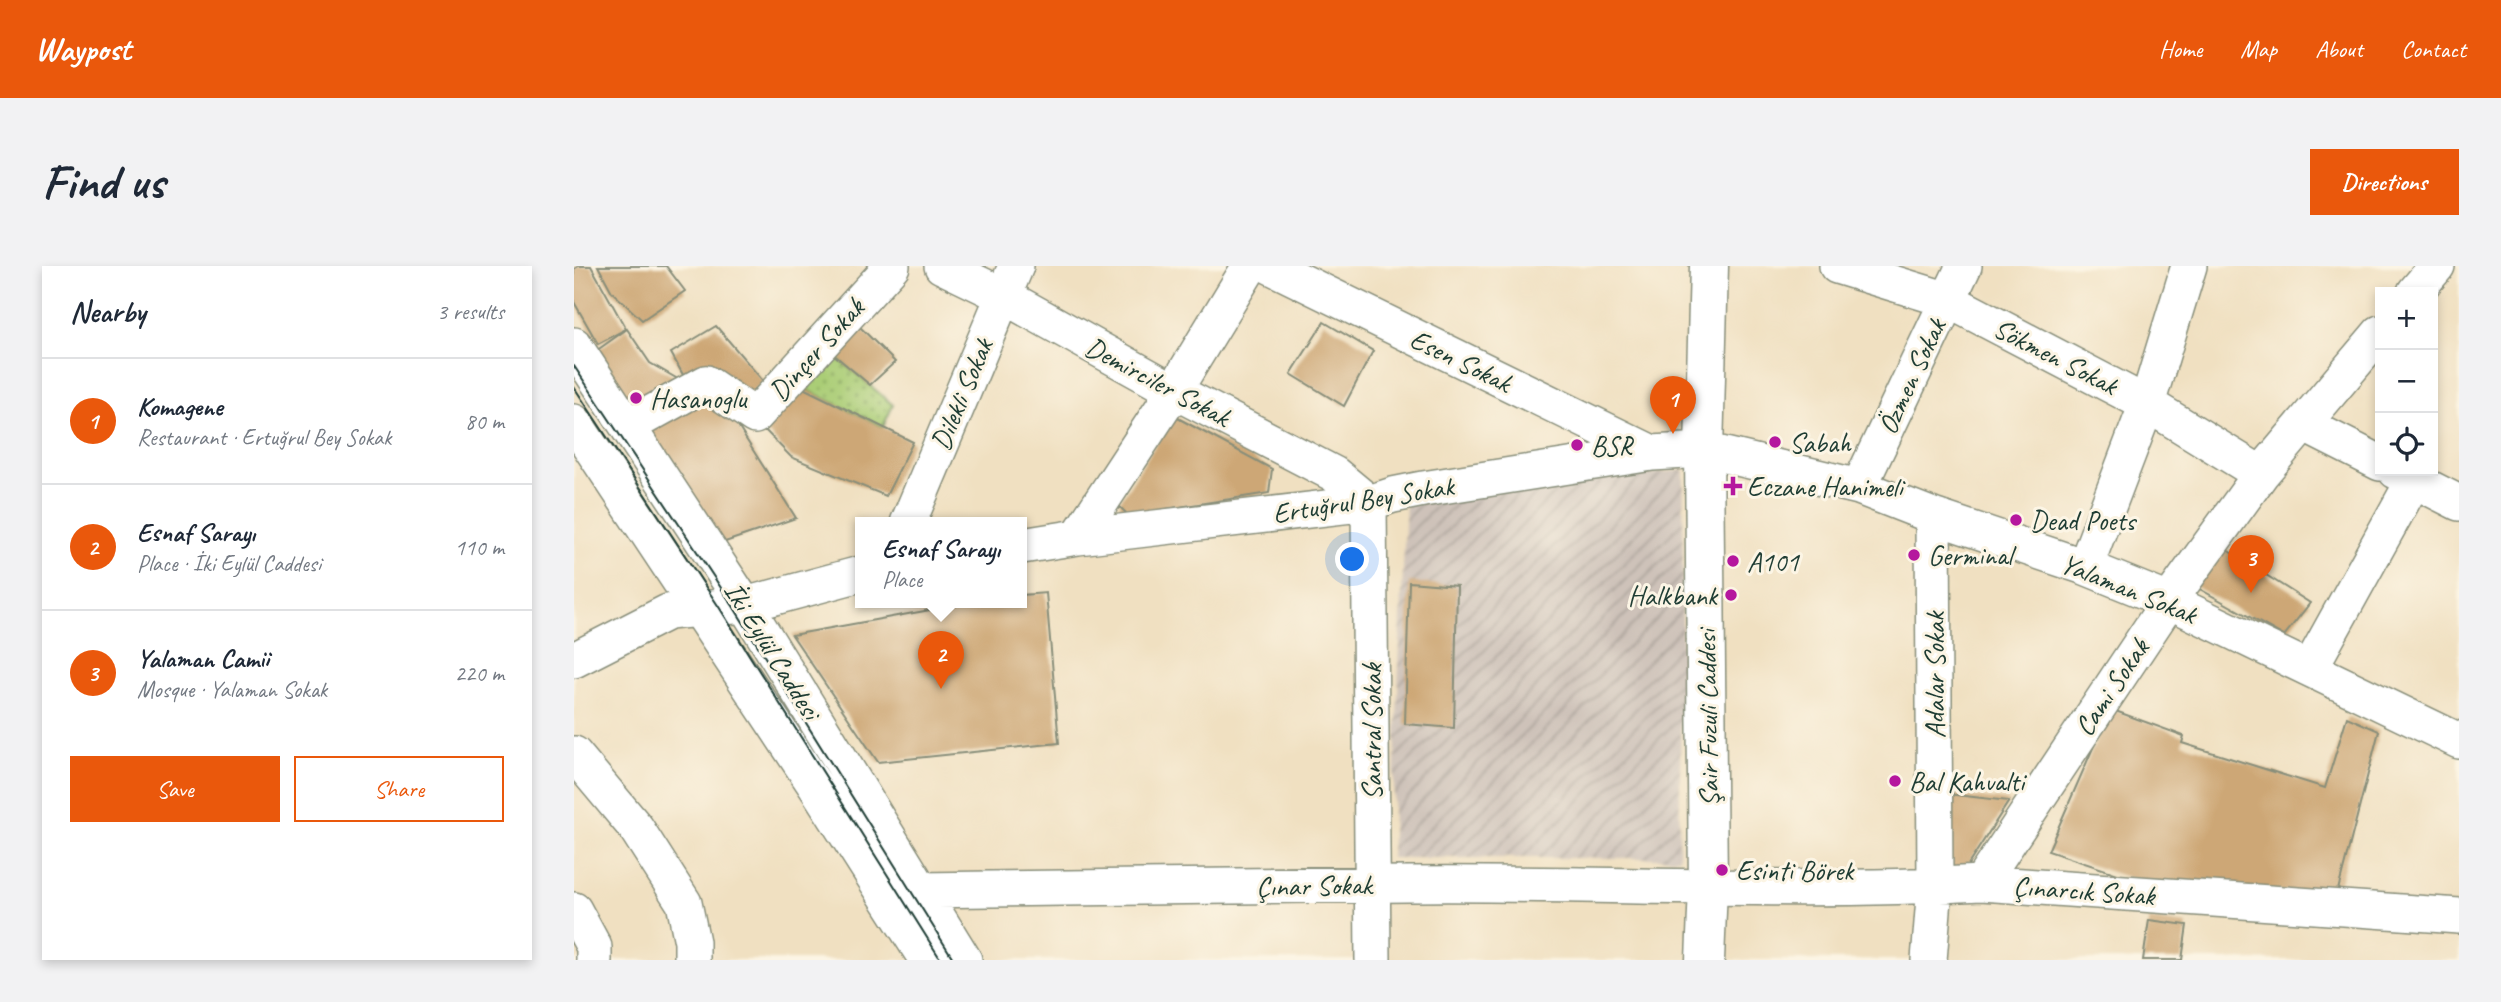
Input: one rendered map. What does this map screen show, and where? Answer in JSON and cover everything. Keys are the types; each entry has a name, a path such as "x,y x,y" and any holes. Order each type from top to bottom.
{"main road":[{"name":"Şair Fuzuli Caddesi","path":"1705,960 1708,887 1704,450 1709,266"}],"street":[{"name":"Dinçer Sokak","path":"628,426 706,383 755,416 892,266"},
{"name":"Demirciler Sokak","path":"942,266 1009,281 1174,391 1334,474 1369,503"},
{"path":"1078,537 1174,391 1250,266"},
{"name":"Esen Sokak","path":"1270,266 1653,453"},
{"name":"Sökmen Sokak","path":"1837,266 1948,300 2147,404 2261,474"},
{"name":"Özmen Sokak","path":"1859,487 1964,266"},
{"path":"2085,567 2147,404 2189,266"},
{"path":"2419,287 2437,266"},
{"name":"Dilekli Sokak","path":"911,517 1009,281"},
{"name":"Cami Sokak","path":"1981,883 2169,601 2261,474 2375,339"},
{"name":"İki Eylül Caddesi","path":"574,345 745,605 964,960"},
{"name":"İki Eylül Caddesi","path":"574,422 588,469 697,609 820,791 927,960"},
{"path":"2304,424 2375,460"},
{"name":"Ertuğrul Bey Sokak","path":"1027,545 1369,503 1423,489 1653,453 1704,450"},
{"name":"Yalaman Sokak","path":"1704,450 1859,487 1933,516 2085,567 2169,601 2459,741"},
{"path":"2310,668 2352,596 2405,476"},
{"path":"2407,476 2459,503"},
{"name":"Santral Sokak","path":"1369,503 1373,960"},
{"name":"Adalar Sokak","path":"1929,960 1934,886 1933,516"},
{"path":"574,660 668,612 745,605 855,575"},
{"path":"574,754 636,828 684,903 692,942 692,960"},
{"name":"Çınarcık Sokak","path":"1708,887 1934,886 1981,883 2459,916"},
{"name":"Çınar Sokak","path":"920,890 1372,885 1708,887"},
{"path":"574,910 594,947 594,960"}],"shaded area":[{"path":"1684,470 1679,858 1391,858 1406,499"}],"green space":[{"path":"827,349 893,405 883,427 801,387"}],"building":[{"path":"591,266 626,329 598,344 574,302 574,269"},
{"path":"598,266 666,266 685,291 642,320 612,292"},
{"path":"854,321 895,362 870,385 827,349"},
{"path":"1324,322 1373,351 1344,406 1291,374"},
{"path":"716,326 764,382 748,395 692,391 671,353"},
{"path":"627,329 650,363 683,382 631,418 589,356"},
{"path":"801,387 913,442 886,496 791,457 760,425"},
{"path":"701,402 732,417 796,518 719,544 649,431"},
{"path":"1174,416 1272,469 1269,493 1128,515 1120,507 1120,501"},
{"path":"2219,545 2310,603 2284,636 2189,583"},
{"path":"1409,582 1457,586 1454,728 1405,724"},
{"path":"1046,593 1059,743 878,762 792,635 941,608 1027,608 1027,595"},
{"path":"2110,709 2184,736 2182,743 2325,788 2347,717 2379,731 2337,894 2157,887 2048,851"},
{"path":"1947,794 2009,801 1964,871 1949,871"},
{"path":"2149,920 2187,925 2182,960 2143,960"}],"tram line":[{"path":"574,366 733,606 954,960"},
{"path":"574,387 719,607 941,960"}],"place":[{"name":"Hasanoglu","path":"636,398"},
{"name":"Komagene","path":"1673,434"},
{"name":"Sabah","path":"1775,442"},
{"name":"BSR","path":"1577,445"},
{"name":"Eczane Hanimeli","path":"1733,486"},
{"name":"Dead Poets","path":"2016,520"},
{"name":"Germinal","path":"1914,555"},
{"name":"A101","path":"1733,561"},
{"name":"Yalaman Camii","path":"2251,593"},
{"name":"Halkbank","path":"1731,595"},
{"name":"Esnaf Sarayı","path":"941,689"},
{"name":"Bal Kahvalti","path":"1895,781"},
{"name":"Esinti Börek","path":"1722,870"}]}
